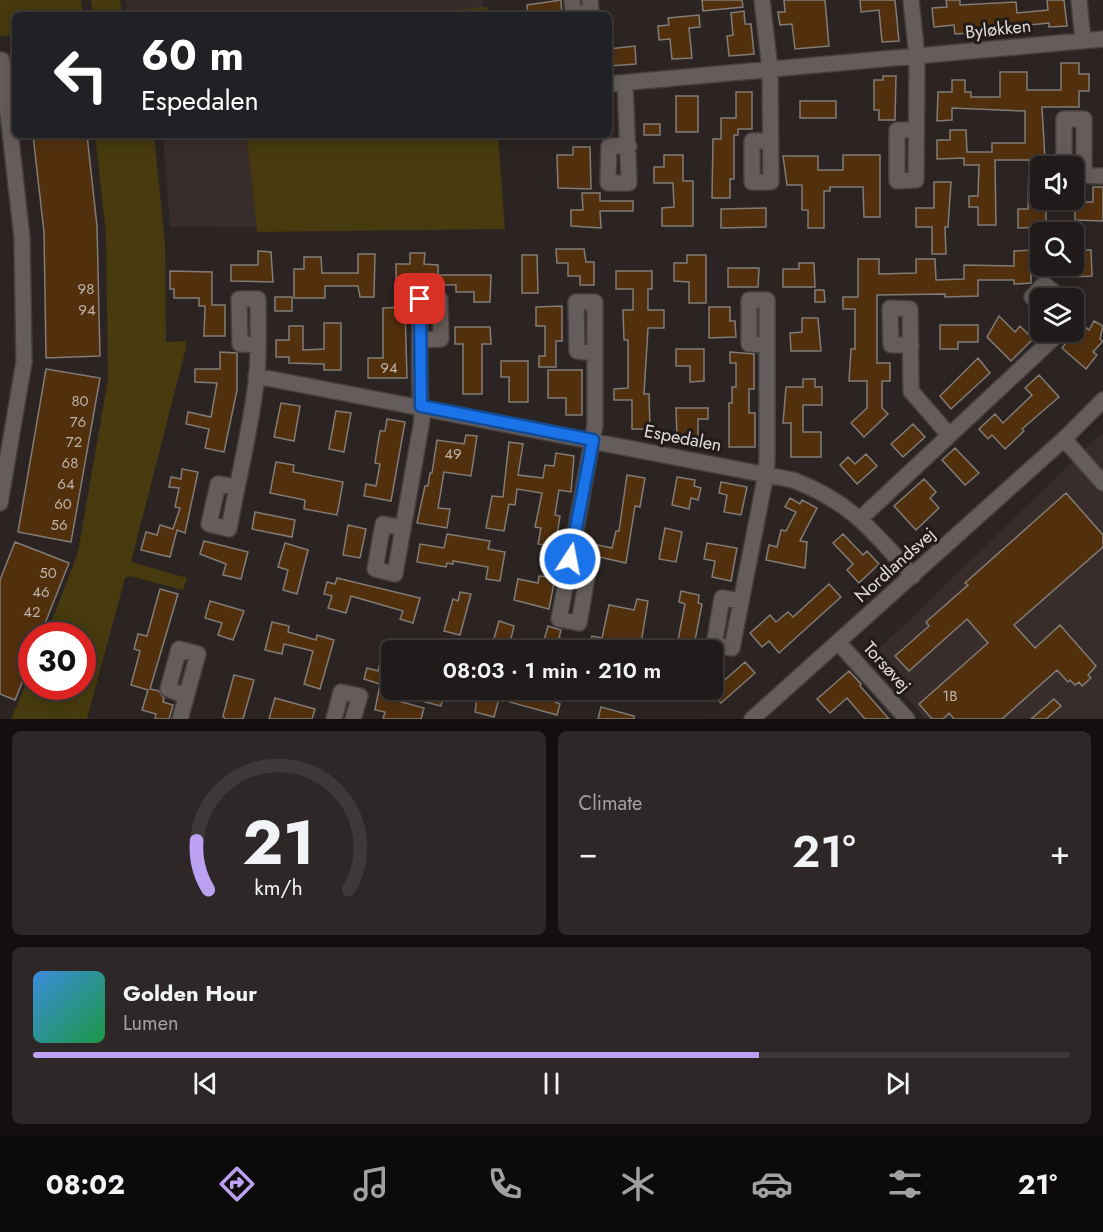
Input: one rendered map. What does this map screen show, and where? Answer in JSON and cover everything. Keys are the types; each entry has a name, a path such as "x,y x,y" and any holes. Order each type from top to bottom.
{"street":[{"path":"572,10 591,11 590,0"},
{"path":"762,0 770,69 770,141"},
{"path":"911,0 917,57 916,130"},
{"path":"1079,0 1083,41"},
{"name":"Byløkken","path":"612,84 1103,39"},
{"path":"0,503 24,362 22,238 2,60"},
{"path":"625,83 629,146"},
{"path":"1064,156 1064,119 1084,119 1081,156"},
{"path":"1084,176 1103,176"},
{"path":"403,528 423,420 420,340"},
{"path":"861,518 1049,342"},
{"path":"236,487 256,376 258,345"},
{"path":"741,602 766,474 767,345"},
{"path":"911,345 911,391 949,435"},
{"path":"569,567 593,440 596,352"},
{"name":"Espedalen","path":"256,376 421,406 793,480 819,490 861,518 913,576"},
{"name":"Nordlandsvej","path":"752,719 1064,439 1103,400"},
{"path":"1064,439 1103,483"},
{"name":"Torsøvej","path":"838,642 907,719"},
{"path":"334,719 341,692 360,696 353,719"},
{"path":"180,719 186,696"}],"shaded area":[{"path":"0,0 81,0 83,12 12,12 12,35 0,36"},
{"path":"91,0 120,0 122,12 93,12"},
{"path":"126,0 483,0 484,12 128,12"},
{"path":"488,7 488,12 430,12"},
{"path":"95,138 154,138 165,244 166,342 186,341 186,348 131,562 187,578 183,590 130,576 125,578 96,686 96,622 51,622 78,552 108,379 106,234"},
{"path":"163,138 495,138 504,228 170,227"},
{"path":"247,138 498,138 505,229 257,232"},
{"path":"1103,432 1103,719 925,719 872,656"},
{"path":"19,700 92,700 87,719 11,719"}],"building":[{"path":"561,0 562,12 528,12 527,5"},
{"path":"702,0 742,0 743,7 703,11"},
{"path":"784,0 825,0 829,46 795,49 792,24 780,25 778,12 785,12"},
{"path":"860,0 895,0 899,41 882,42 879,10 861,12"},
{"path":"946,0 960,0 960,5 1016,2 1017,13 1048,10 1047,0 1064,0 1067,26 1049,27 1049,23 1018,26 1018,30 955,34 954,25 934,27 932,8 947,7"},
{"path":"744,11 745,24 751,24 754,54 729,56 727,36 733,35 731,13"},
{"path":"699,15 700,27 689,28 692,58 672,59 670,39 659,40 658,26 669,25 668,18"},
{"path":"635,46 636,64 612,66 612,49"},
{"path":"1061,63 1079,63 1079,74 1089,74 1089,91 1079,91 1079,107 1042,107 1045,156 1030,156 1030,210 1046,210 1046,222 1030,222 1030,228 1018,228 1018,209 1028,209 1029,160 995,160 996,225 978,225 978,207 969,207 969,196 978,196 979,165 964,165 964,158 937,159 937,140 950,140 950,130 966,130 967,152 992,152 992,143 1025,143 1025,111 952,108 952,120 937,121 938,92 952,92 952,80 965,80 965,92 971,92 971,97 1000,97 1000,72 1027,72 1027,90 1061,90"},
{"path":"883,76 896,76 895,120 879,120 879,110 874,110 874,80 883,80"},
{"path":"736,92 752,92 752,129 738,129 738,135 734,135 734,179 730,179 730,198 712,198 713,139 721,139 721,118 736,118"},
{"path":"676,96 698,96 698,132 676,132"},
{"path":"800,101 836,101 836,118 800,118"},
{"path":"644,124 660,124 660,135 644,135"},
{"path":"33,138 87,138 97,226 100,356 46,358 44,232"},
{"path":"573,147 590,147 591,189 558,188 557,155 573,155"},
{"path":"664,155 683,155 683,181 693,181 693,226 662,226 662,208 674,207 673,183 654,183 654,167 664,167"},
{"path":"843,155 880,155 880,217 864,217 863,187 830,187 830,191 824,191 824,228 808,228 808,210 802,210 802,185 787,185 783,156 818,156 818,170 843,170"},
{"path":"934,182 951,182 948,227 945,227 946,254 932,254 932,227 916,227 916,208 934,208"},
{"path":"1093,187 1103,187 1103,221 1075,220 1075,210 1084,210 1084,202 1093,202"},
{"path":"582,193 600,193 600,201 633,201 633,211 600,211 601,228 571,226 571,210 583,210"},
{"path":"766,208 766,227 721,228 721,209"},
{"path":"556,249 584,249 586,262 594,262 594,285 580,285 580,276 568,276 568,263 557,263"},
{"path":"1030,250 1031,283 1014,284 1014,280 978,280 978,296 877,295 877,363 890,363 890,381 882,381 882,408 888,414 864,437 851,423 867,408 867,381 849,381 851,349 855,349 855,309 843,309 843,297 858,297 858,259 879,259 879,274 916,273 916,259 935,259 936,280 964,279 964,265 1014,266 1014,251"},
{"path":"1084,250 1091,250 1092,276 1074,277 1084,276"},
{"path":"258,251 271,252 273,282 231,281 231,265 258,265"},
{"path":"410,253 425,253 424,264 438,265 438,275 491,275 490,302 474,302 474,292 456,292 456,285 396,284 396,264 410,264"},
{"path":"358,254 375,254 374,297 360,297 358,286 325,286 325,298 294,298 294,269 304,269 304,257 321,257 322,273 358,273"},
{"path":"522,255 537,255 538,293 522,293"},
{"path":"687,255 706,255 706,303 689,303 689,282 674,281 674,263 687,263"},
{"path":"799,263 814,263 815,287 783,287 783,269 799,269"},
{"path":"728,268 759,268 758,287 728,287"},
{"path":"170,271 212,272 212,305 225,305 225,336 204,336 205,306 199,306 199,298 174,298 174,289 170,289"},
{"path":"616,271 652,271 652,289 648,289 648,310 664,310 664,328 648,328 644,394 649,394 650,429 632,429 632,400 614,400 614,389 628,388 628,340 624,340 623,310 633,310 633,289 616,289"},
{"path":"815,290 824,290 825,302 815,302"},
{"path":"275,297 292,297 292,311 275,311"},
{"path":"562,306 562,341 556,341 556,367 539,367 539,356 545,356 545,326 536,326 536,307"},
{"path":"405,307 407,378 368,378 368,358 383,358 383,308"},
{"path":"709,307 730,307 730,321 735,321 736,337 709,338"},
{"path":"999,316 1015,332 1020,326 1030,336 1030,342 1011,361 987,337"},
{"path":"802,318 818,318 821,351 791,351 790,333 802,332"},
{"path":"1094,321 1103,326 1100,339 1103,341 1093,352 1097,355 1086,369 1062,348 1067,342 1084,342 1084,326 1089,330"},
{"path":"324,323 341,323 341,370 324,370 324,364 289,363 289,357 276,357 276,340 289,340 289,326 303,326 303,350 324,349"},
{"path":"940,325 978,325 978,342 958,342 958,349 940,349"},
{"path":"455,327 490,327 491,344 482,344 482,394 463,394 463,344 455,344"},
{"path":"676,349 704,349 704,381 690,382 690,366 676,366"},
{"path":"220,352 237,353 237,390 224,452 205,448 209,429 186,424 188,412 211,417 217,383 195,382 195,369 220,369"},
{"path":"730,352 754,354 754,389 749,389 749,413 755,413 755,447 729,447 729,403 732,403 732,387 736,387 736,363 730,363"},
{"path":"978,358 990,373 951,409 940,396"},
{"path":"501,361 528,361 528,402 509,402 509,377 501,377"},
{"path":"46,369 100,378 71,542 18,532"},
{"path":"548,370 582,370 582,415 566,415 566,398 548,398"},
{"path":"1039,375 1059,397 1022,429 1024,431 1005,449 992,435 988,439 979,429 995,414 1003,423 1032,395 1025,388"},
{"path":"803,379 815,379 815,387 822,387 822,405 803,405 803,432 821,432 821,457 791,457 791,423 783,423 786,387 803,387"},
{"path":"281,403 300,406 294,441 274,437"},
{"path":"676,408 708,408 708,419 698,419 698,436 677,436"},
{"path":"336,411 351,413 344,452 329,449"},
{"path":"387,419 405,422 391,501 364,496 366,484 376,486 380,464 375,463 377,449 380,431 385,431"},
{"path":"913,424 925,437 903,457 891,444"},
{"path":"466,435 477,436 471,476 444,472 438,508 450,509 447,528 417,523 425,486 428,486 430,473 432,473 437,440 464,444"},
{"path":"509,442 523,444 518,475 543,478 545,465 554,466 556,453 574,456 571,492 559,490 555,515 560,516 555,547 538,544 541,528 535,527 542,493 517,489 515,505 509,504 504,531 486,528 492,496 503,497"},
{"path":"955,448 979,473 965,485 942,460"},
{"path":"866,454 877,466 857,484 840,465 848,457 855,464"},
{"path":"276,462 294,465 293,472 343,482 337,515 304,509 305,500 270,493"},
{"path":"182,469 198,472 185,533 177,530 170,557 141,550 146,532 157,535 160,525 173,529 180,508 175,507 179,488 169,487 171,477 181,479"},
{"path":"627,475 645,478 640,507 635,506 626,563 586,554 588,543 612,548 616,531 619,531"},
{"path":"677,477 695,480 694,486 701,488 698,500 691,498 689,509 672,505"},
{"path":"924,479 936,492 930,498 939,508 916,530 894,506"},
{"path":"721,482 747,487 741,515 724,512 727,495 719,493"},
{"path":"1066,493 1103,535 1103,547 1014,625 1035,648 1060,625 1096,666 1088,675 1091,678 1082,686 1079,682 1075,685 1070,680 1068,682 1057,670 1002,719 954,719 949,713 943,719 932,719 919,704 988,643 967,619 909,671 895,656 929,626 926,622 968,585 965,583"},
{"path":"790,498 800,504 802,500 817,508 800,541 807,542 805,568 766,560 769,545 777,547 781,530 786,531 796,512 785,507"},
{"path":"255,512 295,520 292,537 252,529"},
{"path":"348,525 366,529 360,558 343,555"},
{"path":"665,528 682,532 676,562 659,559"},
{"path":"447,534 490,541 488,549 505,552 500,581 486,579 488,567 453,561 453,564 447,563 446,567 417,562 420,544 444,548"},
{"path":"843,534 863,555 867,551 879,564 859,583 847,570 853,564 833,543"},
{"path":"204,541 248,552 241,579 223,575 226,564 200,554"},
{"path":"15,542 69,563 46,622 18,622 18,693 15,700 0,694 0,580"},
{"path":"285,543 308,550 297,594 283,590 288,570 278,567"},
{"path":"707,543 737,548 731,581 712,577 715,561 704,559"},
{"path":"539,576 555,578 549,609 514,600 518,579 538,583"},
{"path":"337,578 420,598 413,623 400,619 403,611 351,596 346,613 328,608 332,596 324,594 327,582 335,584"},
{"path":"829,584 841,597 779,653 769,641 762,647 750,633 770,615 776,622 788,612 793,617"},
{"path":"160,589 178,594 150,689 159,691 164,698 163,702 173,705 169,719 155,719 156,714 142,710 148,690 131,685 140,651 134,649 138,634 147,636"},
{"path":"681,591 699,595 698,603 702,604 695,640 678,640 685,604 679,602"},
{"path":"460,592 471,594 460,635 444,631 453,599 458,601"},
{"path":"637,599 648,601 642,640 591,640 592,636 602,638 609,605 634,610"},
{"path":"210,601 244,611 233,640 218,635 222,623 205,618"},
{"path":"499,621 514,626 511,640 494,640"},
{"path":"272,622 289,626 288,632 316,640 317,635 334,640 320,689 304,684 313,651 284,644 282,654 265,650"},
{"path":"548,626 561,630 559,638 567,640 544,640"},
{"path":"381,659 381,700 398,700 424,708 421,719 383,719 385,712 375,710 380,684 364,679 367,668 378,671"},
{"path":"745,662 755,673 721,703 718,700 723,700 723,681"},
{"path":"849,671 889,719 865,719 847,698 830,713 817,699"},
{"path":"234,675 254,680 243,719 225,719 223,716"},
{"path":"275,698 315,709 312,719 269,719"},
{"path":"1054,699 1061,706 1046,719 1031,719"},
{"path":"426,700 442,700 441,706 425,702"},
{"path":"477,700 499,700 494,717 475,712"},
{"path":"503,700 555,700 560,704 557,715"},
{"path":"601,707 634,716 634,719 598,719"}],"route":[{"path":"420,299 421,406 593,440 570,559"}]}
